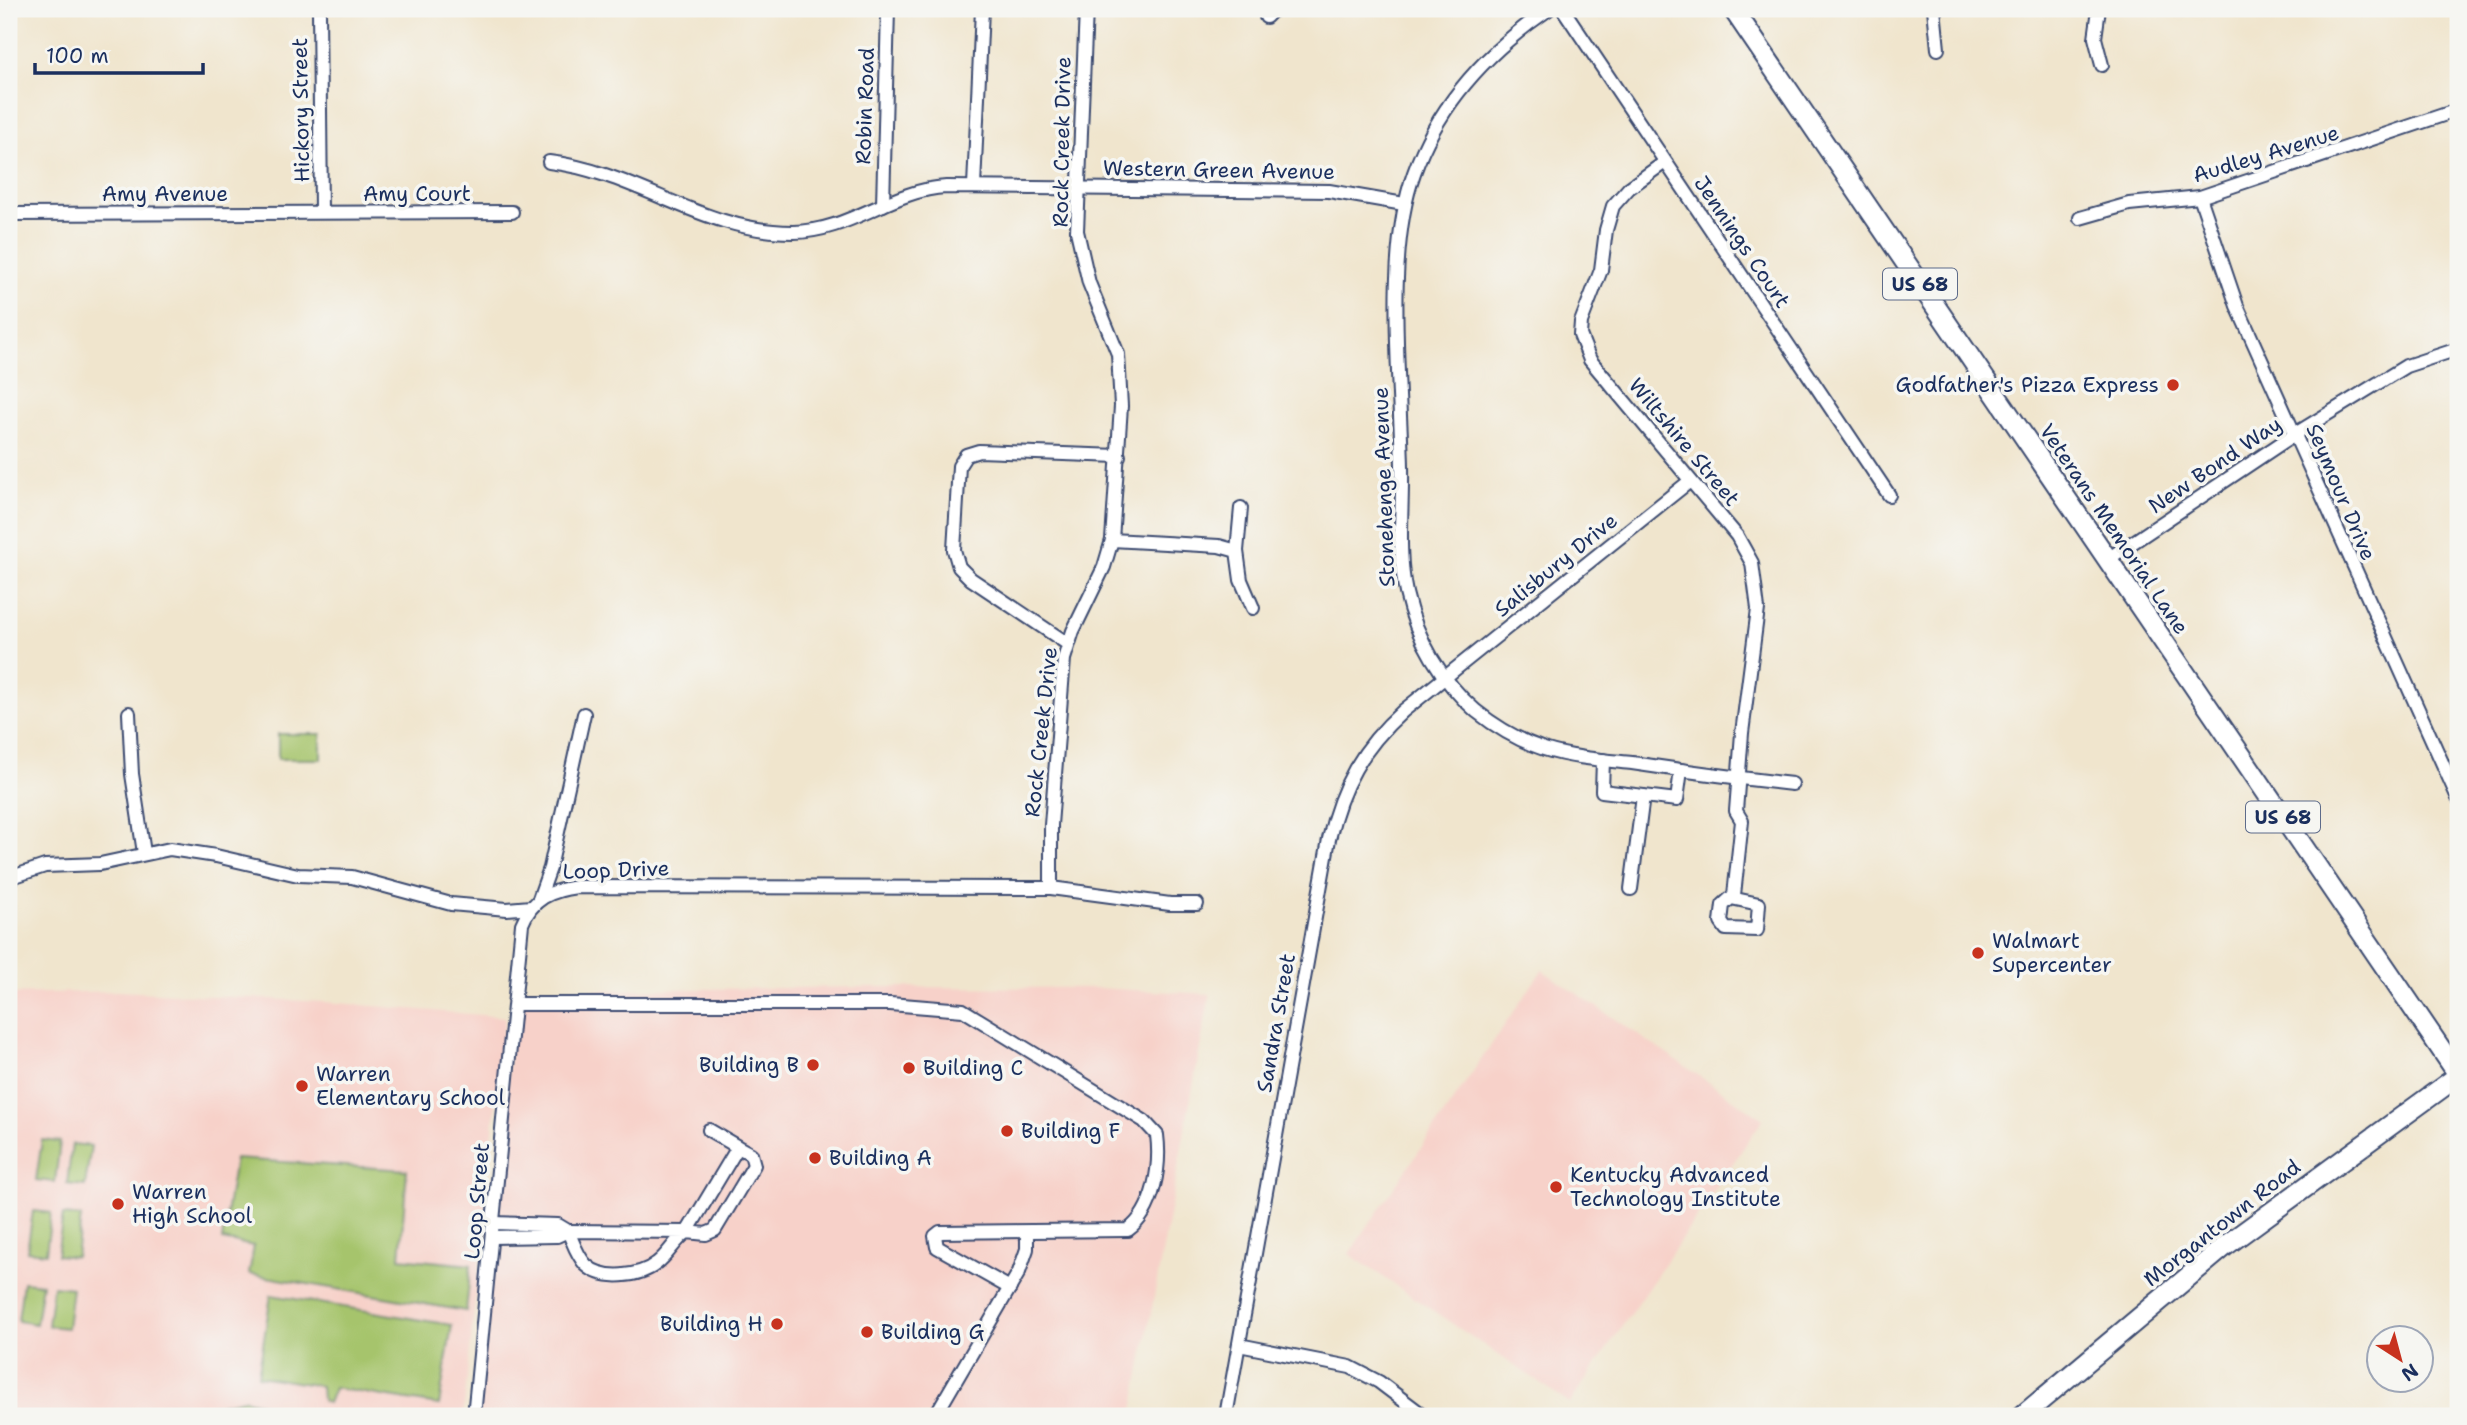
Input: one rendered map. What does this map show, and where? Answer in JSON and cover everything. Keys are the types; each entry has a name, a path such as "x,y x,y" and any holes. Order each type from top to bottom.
{"main road":[{"name":"Veterans Memorial Lane","path":"1733,9 2458,1075"},
{"name":"Morgantown Road","path":"2022,1416 2225,1246 2458,1075"}],"street":[{"name":"Hickory Street","path":"319,9 321,212"},
{"name":"Robin Road","path":"883,205 888,9"},
{"path":"974,186 982,9"},
{"name":"Rock Creek Drive","path":"1051,888 1054,779 1068,644 1112,540 1119,456 1121,383 1118,354 1081,256 1078,187 1086,9"},
{"name":"Stonehenge Avenue","path":"1549,9 1497,48 1470,76 1430,138 1404,204 1398,278 1402,560 1416,626 1446,679 1478,712 1516,737 1544,749 1603,760 1792,784"},
{"name":"Jennings Court","path":"1563,9 1889,495"},
{"path":"1934,9 1938,49"},
{"path":"2099,9 2095,38 2102,65"},
{"name":"Audley Avenue","path":"2080,218 2129,204 2200,197 2458,110"},
{"name":"Western Green Avenue","path":"549,162 608,175 689,211 750,229 804,232 850,220 920,190 974,186 1343,192 1404,204"},
{"name":"Wiltshire Street","path":"1665,162 1629,188 1613,206 1606,230 1601,271 1584,309 1580,335 1590,360 1737,536 1756,578 1758,609 1736,811 1742,821 1731,898"},
{"name":"Seymour Drive","path":"2200,197 2237,306 2458,798"},
{"name":"Amy Court","path":"321,212 512,212"},
{"name":"Amy Avenue","path":"9,214 321,212"},
{"name":"New Bond Way","path":"2108,559 2295,434 2406,366 2458,349"},
{"path":"1068,644 971,579 959,567 954,550 959,466 967,455 979,451 1119,456"},
{"name":"Salisbury Drive","path":"1446,679 1690,481"},
{"path":"1241,508 1237,551 1241,580 1253,608"},
{"path":"1112,540 1219,546 1237,551"},
{"name":"Sandra Street","path":"1226,1416 1313,926 1339,801 1353,769 1372,741 1403,711 1446,679"},
{"path":"129,713 132,774 144,853"},
{"name":"Loop Street","path":"474,1416 522,924 535,904 551,868 584,713"},
{"path":"1603,760 1602,791 1677,800 1681,770"},
{"path":"1631,889 1643,796"},
{"name":"Loop Drive","path":"9,878 46,866 100,864 170,849 203,853 298,875 352,877 402,893 451,904 507,909 535,904 555,891 577,887 1051,888 1197,904"},
{"path":"515,1003 890,1004 963,1010 1144,1121 1157,1135 1149,1205 1135,1225 1118,1232 940,1232 935,1236 937,1247 1010,1289"},
{"path":"493,1237 557,1236 568,1231 706,1234 721,1224 752,1173 754,1159 709,1130"},
{"path":"494,1223 558,1225 568,1231 585,1265 605,1273 643,1271 660,1261 687,1232 738,1147"},
{"path":"661,1232 669,1240 670,1249"},
{"path":"935,1416 1010,1289 1024,1260 1027,1233"},
{"path":"1239,1345 1350,1367 1379,1382 1424,1416"}],"shaded area":[{"name":"Kentucky Advanced Technology Institute","path":"1542,970 1763,1119 1570,1403 1349,1254"},
{"path":"874,987 1095,988 1210,994 1132,1416 475,1416 516,991"},
{"path":"118,991 325,1002 505,1017 463,1416 9,1416 9,994"}],"green space":[{"path":"278,734 321,734 321,759 278,759"},
{"path":"42,1140 60,1142 55,1182 36,1180"},
{"path":"72,1144 91,1146 85,1186 67,1184"},
{"path":"235,1159 407,1170 400,1258 471,1265 466,1311 249,1274 254,1246 222,1240"},
{"path":"33,1211 51,1213 46,1253 27,1251"},
{"path":"63,1215 81,1217 76,1257 57,1255"},
{"path":"23,1282 42,1284 36,1324 18,1321"},
{"path":"53,1286 72,1288 67,1328 48,1326"},
{"path":"271,1295 452,1325 439,1405 334,1388 328,1403 322,1401 321,1386 258,1376"},
{"path":"243,1399 310,1416 198,1416 213,1406"}],"place":[{"name":"Godfather's Pizza Express","path":"2173,385"},
{"name":"Walmart Supercenter","path":"1978,953"},
{"name":"Building B","path":"813,1065"},
{"name":"Building C","path":"909,1068"},
{"name":"Warren Elementary School","path":"302,1086"},
{"name":"Building F","path":"1007,1131"},
{"name":"Building A","path":"815,1158"},
{"name":"Kentucky Advanced Technology Institute","path":"1556,1187"},
{"name":"Warren High School","path":"118,1204"},
{"name":"Building H","path":"777,1324"},
{"name":"Building G","path":"867,1332"}]}
